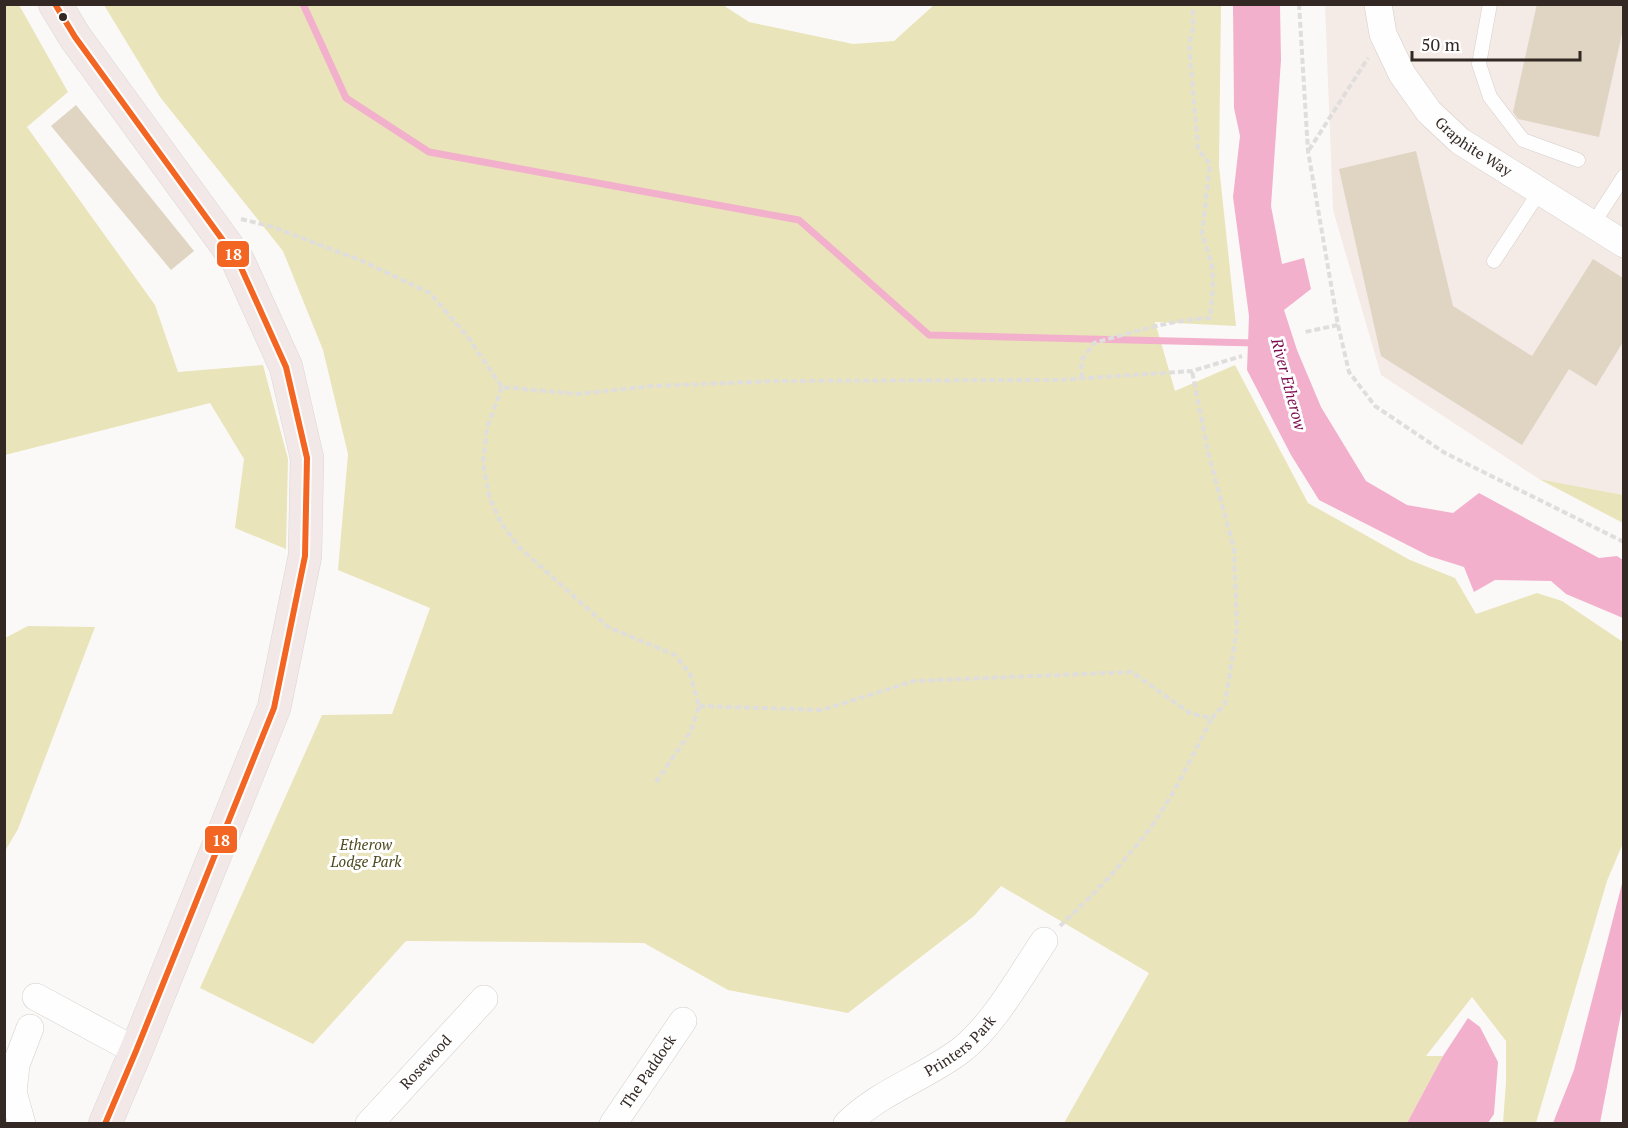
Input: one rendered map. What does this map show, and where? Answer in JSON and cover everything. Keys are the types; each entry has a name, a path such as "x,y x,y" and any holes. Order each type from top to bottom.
{"highway":[{"path":"55,4 75,38 238,261 286,367 307,458 305,556 274,708 105,1124"}],"street":[{"name":"Graphite Way","path":"1377,4 1383,34 1402,74 1429,112 1460,141 1623,244"},
{"name":"Printers Park","path":"847,1124 891,1091 933,1069 962,1050 989,1019 1044,941"},
{"path":"36,997 136,1051"},
{"name":"Rosewood","path":"369,1124 399,1087 484,999"},
{"name":"The Paddock","path":"613,1124 683,1021"},
{"path":"22,1124 13,1092 16,1065 30,1028"}],"lane":[{"path":"1490,4 1479,64 1490,97 1523,140 1578,160"},
{"path":"1593,224 1623,176"},
{"path":"1494,261 1540,191"}],"path":[{"path":"1082,378 1081,362 1094,343 1145,331 1175,320 1210,318 1214,287 1212,265 1202,234 1210,164 1198,149 1189,44 1193,29 1193,4"},
{"path":"1299,4 1308,151 1338,325 1349,372 1375,406 1444,453 1623,542"},
{"path":"1308,151 1343,100 1383,34"},
{"path":"200,208 273,227 362,261 430,293 467,336 502,387"},
{"path":"1305,332 1338,325"},
{"path":"502,387 577,394 653,386 776,381 1082,378 1192,371 1242,356"},
{"path":"1044,941 1096,892 1149,830 1176,788 1212,718 1225,704 1237,628 1234,549 1208,452 1192,371"},
{"path":"502,387 487,428 483,463 489,496 501,523 519,547 608,627 675,655 690,674 699,706 691,731 656,782"},
{"path":"699,706 822,710 914,681 1132,672 1191,714 1212,718"}],"shaded area":[{"path":"1325,5 1623,5 1623,495 1539,479 1381,375 1333,210"}],"green space":[{"path":"4,5 19,5 68,92 27,127 155,305 178,372 263,365 288,459 286,549 235,528 244,459 210,403 5,455"},
{"name":"Etherow Lodge Park","path":"104,5 723,5 749,22 853,44 894,41 934,5 1221,5 1219,166 1236,326 1155,322 1175,391 1235,365 1308,503 1410,560 1455,578 1476,614 1537,593 1562,601 1623,642 1623,843 1607,881 1536,1123 1503,1123 1506,1041 1472,997 1426,1056 1443,1056 1407,1123 1064,1123 1149,973 1001,886 974,916 848,1013 728,990 644,943 406,941 313,1044 200,988 322,715 392,714 430,608 338,570 348,454 323,350 283,251 160,97"},
{"path":"1539,479 1623,495 1623,523"},
{"path":"28,626 95,627 18,829 5,851 5,638"}],"water":[{"name":"River Etherow","path":"1233,5 1280,5 1281,60 1271,206 1282,264 1304,258 1311,289 1284,310 1297,350 1321,407 1366,481 1407,505 1453,513 1479,493 1599,558 1617,556 1623,560 1623,618 1566,594 1551,581 1495,580 1474,592 1464,567 1429,556 1319,500 1291,455 1247,370 1249,316 1233,197 1240,136 1234,108"},
{"path":"1623,880 1623,1003 1600,1123 1553,1123 1574,1070"},
{"path":"1468,1018 1480,1027 1498,1062 1494,1114 1488,1123 1407,1123 1443,1056"}],"building":[{"path":"1537,4 1623,4 1623,29 1599,137 1518,119 1513,112"},
{"path":"76,105 194,251 171,270 51,126"},
{"path":"1416,151 1453,306 1532,356 1593,259 1623,278 1623,342 1596,386 1569,369 1522,445 1381,356 1339,169"}],"waterway":[{"path":"303,4 346,98 429,152 799,220 929,335 1255,343"}],"transit line":[{"name":"18","path":"55,4 75,37 238,261 286,367 307,458 305,556 274,708 105,1124"}]}
